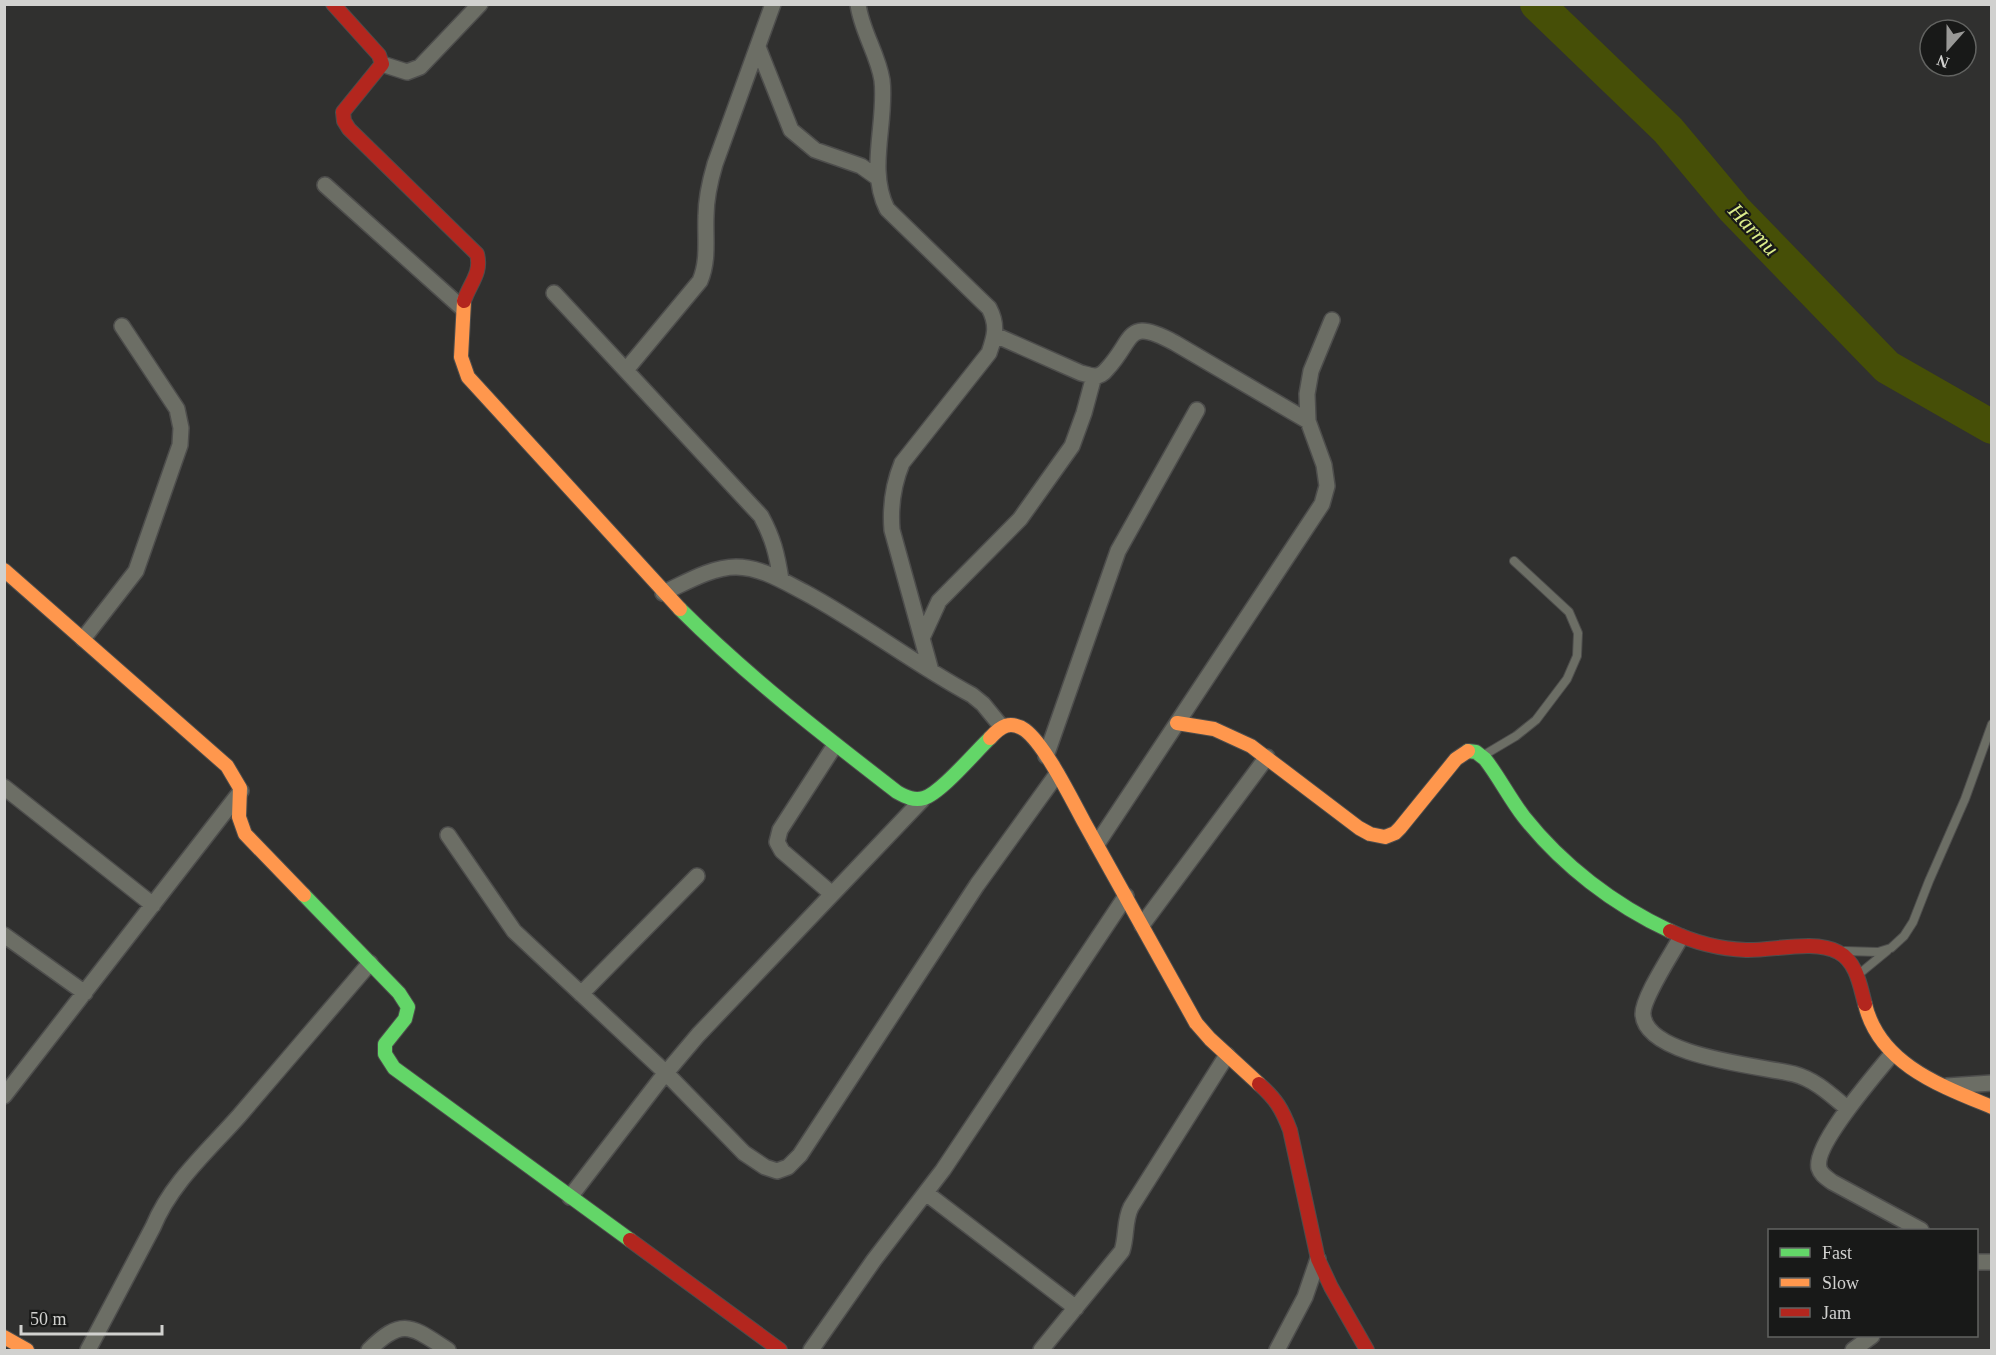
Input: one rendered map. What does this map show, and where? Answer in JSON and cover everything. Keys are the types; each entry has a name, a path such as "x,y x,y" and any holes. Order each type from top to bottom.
{"street":[{"path":"333,4 379,55 382,64 376,76 350,101 343,112 344,121 349,129 477,254 480,263 478,273 462,308 464,327 460,354 462,366 468,377 663,593 734,662 835,745 897,792 910,800 922,800"},
{"path":"382,64 407,72 420,67 480,4"},
{"path":"626,370 700,281 704,273 708,188 773,4"},
{"path":"858,4 878,62 882,82 878,178 880,195 887,209 989,308 995,320 995,335 988,353 902,463 896,478 891,510 892,530 932,671"},
{"path":"758,47 791,130 815,150 861,165 878,178"},
{"path":"325,185 462,308"},
{"path":"554,293 761,516 771,533 781,580"},
{"path":"1097,844 1322,504 1327,486 1324,465 1308,421 1307,394 1311,371 1332,320"},
{"path":"83,639 136,571 180,445 182,428 177,409 122,326"},
{"path":"995,335 1081,373 1094,376 1103,373 1110,366 1125,341 1136,332 1147,331 1175,343 1308,421"},
{"path":"922,638 939,601 1020,519 1072,446 1094,376"},
{"path":"1046,756 1118,551 1197,410"},
{"path":"663,593 723,568 754,569 781,580 824,603 932,671 983,704 1001,726"},
{"path":"4,570 227,766 238,781 241,791 239,823 245,834 399,993 408,1007 405,1019 385,1044 385,1054 394,1068 780,1350"},
{"path":"1177,723 1214,729 1233,736 1267,757 1359,828 1376,836 1387,838 1400,828 1456,759 1465,752 1474,751 1482,756 1523,817 1558,855 1595,887 1681,937 1714,947 1741,950 1821,946 1837,951 1849,960 1858,975 1864,1007 1874,1030 1892,1054 1916,1072 1992,1107"},
{"path":"570,1197 698,1035 922,800 934,794 1001,726 1011,724 1023,729 1036,740 1046,756 1196,1023 1210,1040 1274,1097 1283,1112 1290,1130 1318,1259 1336,1297 1367,1350"},
{"path":"832,894 782,851 777,842 780,830 835,745"},
{"path":"1142,925 1267,757"},
{"path":"448,835 514,931 666,1073 744,1153 765,1167 777,1171 788,1167 800,1155 977,885 1057,774"},
{"path":"4,787 153,905"},
{"path":"4,1096 241,791"},
{"path":"581,994 697,876"},
{"path":"811,1350 874,1260 943,1170 1126,896"},
{"path":"4,935 85,993"},
{"path":"1681,937 1646,1001 1642,1013 1646,1025 1655,1035 1673,1046 1701,1055 1741,1065 1795,1074 1814,1082 1848,1109"},
{"path":"88,1350 153,1227 161,1207 176,1185 370,963"},
{"path":"1892,1054 1848,1109 1820,1157 1819,1168 1823,1175 1867,1202 1919,1229"},
{"path":"1041,1350 1122,1251 1125,1242 1125,1223 1131,1207 1227,1055"},
{"path":"1943,1086 1992,1083"},
{"path":"926,1193 1076,1308"},
{"path":"1276,1350 1305,1298 1318,1259"},
{"path":"369,1350 389,1333 403,1327 420,1333 448,1350"},
{"path":"4,1337 27,1350"},
{"path":"1853,1350 1869,1337"}],"lane":[{"path":"1482,756 1516,736 1536,720 1567,679 1577,656 1578,633 1569,612 1514,561"},
{"path":"1858,975 1904,936 1913,922 1965,799 1992,724"},
{"path":"1837,951 1878,952 1891,948"}],"waterway":[{"name":"Harmu","path":"1537,4 1668,130 1734,209 1887,367 1992,427"}],"traffic: fast":[{"path":"680,609 705,634 786,704 897,792 907,797 920,799 931,795 990,738"},
{"path":"1468,751 1476,752 1485,759 1524,817 1572,867 1609,896 1670,931"},
{"path":"304,895 399,993 408,1007 405,1019 385,1044 385,1054 394,1068 630,1240"}],"traffic: slow":[{"path":"464,301 461,357 468,377 680,609"},
{"path":"4,570 227,766 240,788 239,817 245,834 304,895"},
{"path":"1177,723 1214,729 1251,746 1359,828 1370,834 1385,837 1400,828 1456,759 1468,751"},
{"path":"990,738 998,730 1015,725 1025,730 1041,747 1065,786 1196,1023 1259,1084"},
{"path":"1865,1004 1872,1025 1898,1057 1933,1081 1992,1107"},
{"path":"4,1337 27,1350"}],"traffic: jam":[{"path":"333,4 379,55 382,64 343,112 344,121 349,129 477,254 477,272 464,301"},
{"path":"1670,931 1726,948 1756,950 1806,946 1829,948 1844,956 1854,968 1865,1004"},
{"path":"1259,1084 1281,1110 1290,1130 1318,1259 1331,1287 1367,1350"},
{"path":"630,1240 780,1350"}]}
